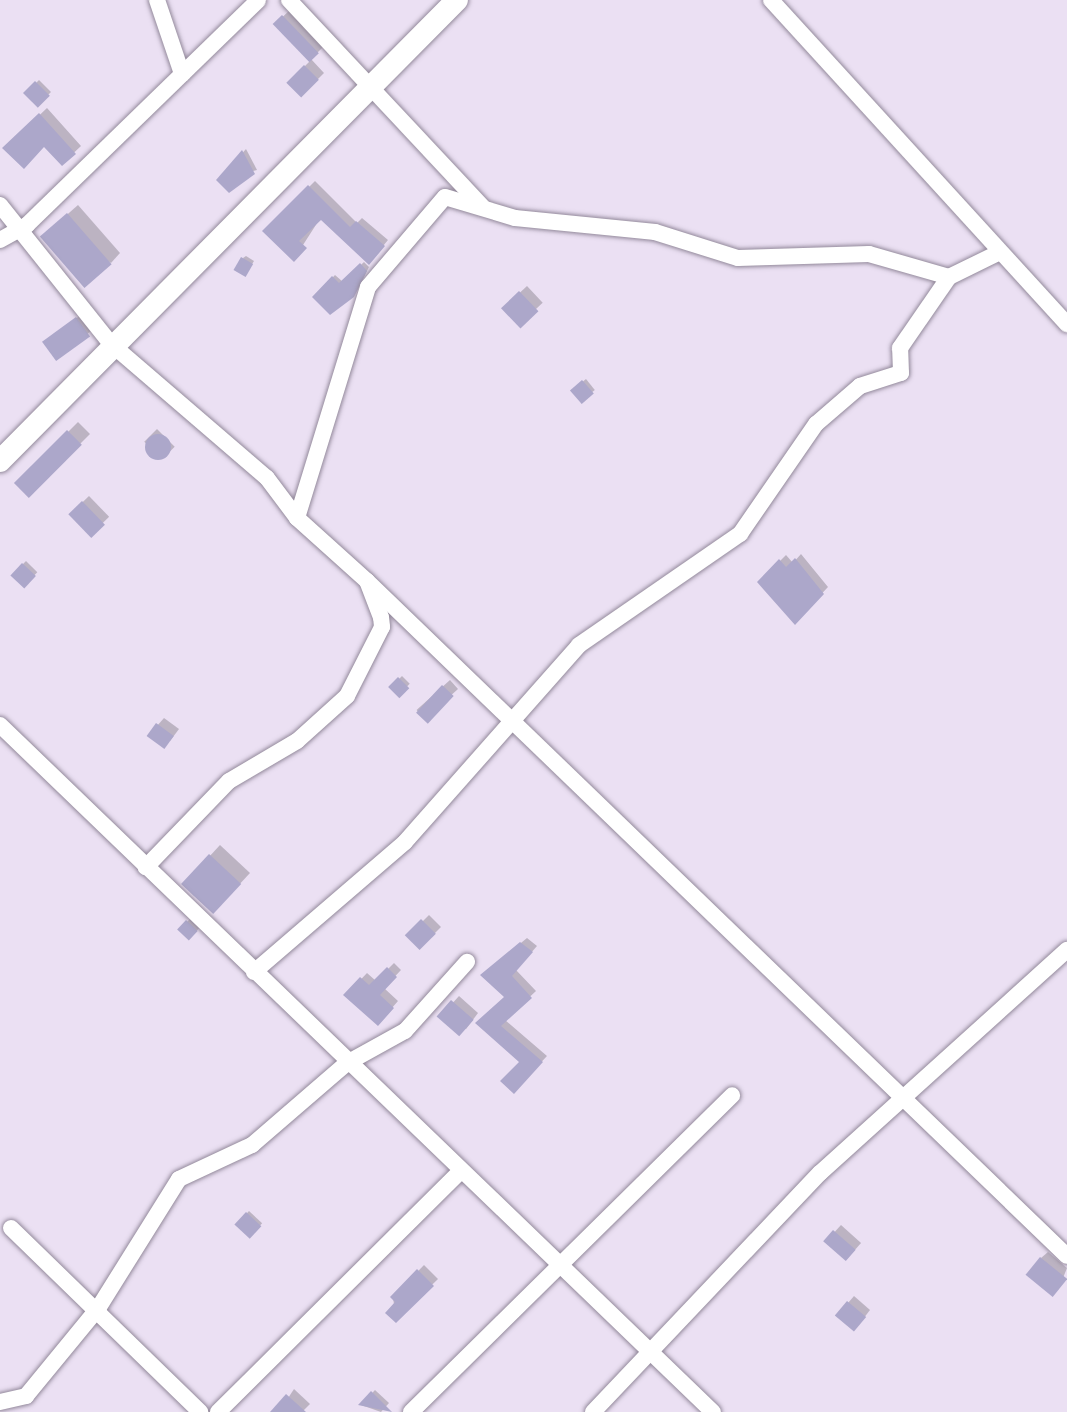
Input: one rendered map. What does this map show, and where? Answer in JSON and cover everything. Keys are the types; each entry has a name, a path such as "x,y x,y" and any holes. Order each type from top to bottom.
{"street":[{"path":"157,0 182,74"},
{"path":"0,240 20,229 258,0"},
{"path":"289,0 372,84 489,213"},
{"path":"0,461 110,343 457,0"},
{"path":"771,0 996,254 1067,324"},
{"path":"297,518 368,287 445,197 489,213 655,232 738,258 869,254 949,277"},
{"path":"0,205 110,343 267,478 297,518 367,581 1067,1256"},
{"path":"254,972 379,868 515,724 579,645 740,534 816,424 860,386 901,373 900,348 949,277 996,254"},
{"path":"146,867 229,781 297,741 347,696 382,627 367,581"},
{"path":"0,725 460,1172 713,1412"},
{"path":"593,1412 820,1173 905,1100 1067,950"},
{"path":"0,1402 26,1396 99,1307 179,1179 252,1145 347,1063 405,1031 467,962"},
{"path":"411,1412 732,1095"},
{"path":"218,1412 460,1172"},
{"path":"11,1228 99,1307 200,1412"}],"building":[{"path":"282,15 319,53 309,62 273,24"},
{"path":"304,65 319,80 301,98 286,83"},
{"path":"35,81 50,96 38,108 23,93"},
{"path":"39,113 76,154 62,166 44,147 24,169 2,148"},
{"path":"242,150 255,174 229,193 216,180"},
{"path":"308,185 350,227 356,221 385,246 369,265 321,220 299,241 307,248 294,262 262,231"},
{"path":"67,213 112,264 84,288 40,237"},
{"path":"241,257 253,264 246,277 234,270"},
{"path":"360,263 367,271 354,297 330,315 312,297 332,276 339,283"},
{"path":"519,291 538,311 520,329 501,308"},
{"path":"76,317 90,336 56,361 42,342"},
{"path":"582,380 594,394 582,404 570,390"},
{"path":"67,430 82,445 29,498 14,483"},
{"path":"158,434 167,438 171,447 167,456 158,460 149,456 145,447 149,438"},
{"path":"82,501 105,525 91,538 68,514"},
{"path":"795,558 824,594 795,625 757,582 779,559 786,567"},
{"path":"22,563 36,576 24,588 10,575"},
{"path":"398,677 409,688 399,698 388,687"},
{"path":"442,685 454,696 428,724 416,713"},
{"path":"156,723 174,736 164,749 147,736"},
{"path":"209,854 241,884 213,914 181,884"},
{"path":"421,919 436,934 420,950 405,935"},
{"path":"186,920 198,931 189,940 177,930"},
{"path":"520,942 533,952 512,976 532,998 501,1026 543,1062 514,1094 500,1081 519,1062 475,1023 504,997 480,975"},
{"path":"387,967 397,977 380,995 394,1008 378,1026 343,995 360,977 369,985"},
{"path":"451,1000 474,1020 459,1036 437,1017"},
{"path":"246,1212 261,1226 250,1239 234,1224"},
{"path":"833,1230 856,1250 846,1261 823,1241"},
{"path":"1040,1257 1067,1279 1053,1297 1026,1275"},
{"path":"417,1269 434,1286 396,1323 385,1313 395,1302 390,1297"},
{"path":"847,1301 866,1317 854,1332 835,1316"},
{"path":"371,1391 392,1412 358,1405"},
{"path":"286,1394 306,1412 270,1412"}]}
